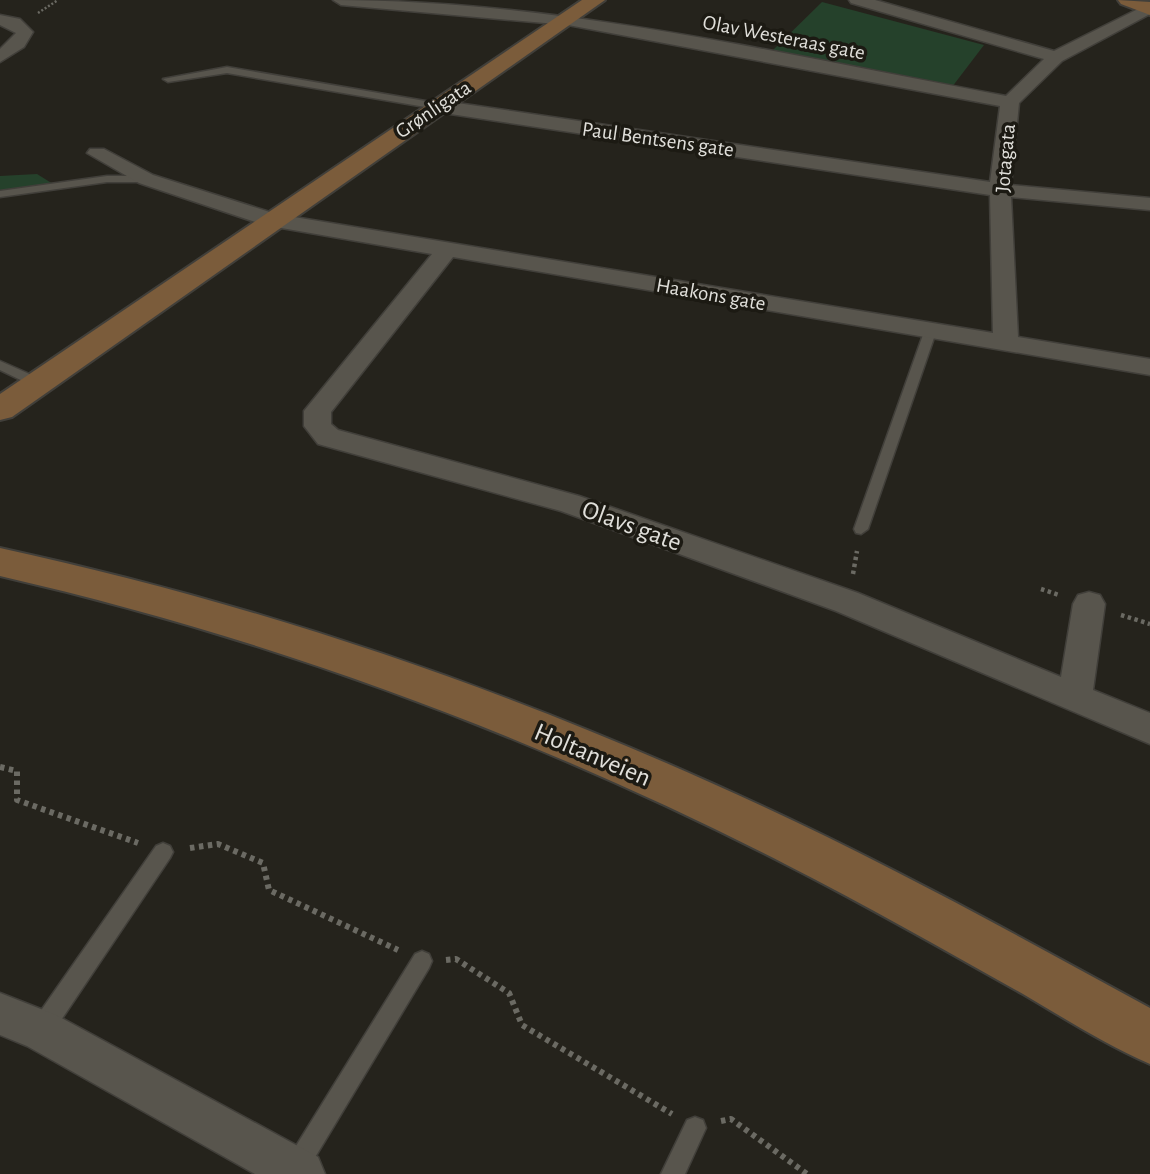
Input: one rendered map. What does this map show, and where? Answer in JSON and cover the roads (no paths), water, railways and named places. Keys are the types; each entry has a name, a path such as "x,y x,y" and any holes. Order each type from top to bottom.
{"main road":[{"name":"Grønligata","path":"0,409 437,106 595,0"},
{"path":"1128,0 1150,8"},
{"name":"Holtanveien","path":"0,562 214,612 441,689 689,794 924,912 1150,1037"}],"street":[{"name":"Olav Westeraas gate","path":"341,0 568,20 1010,102"},
{"path":"857,0 1056,57"},
{"name":"Jotagata","path":"1006,343 1000,190 1010,102 1056,57 1150,8"},
{"path":"0,20 14,23 25,32 18,43 0,57"},
{"name":"Paul Bentsens gate","path":"437,106 1000,190 1150,204"},
{"path":"97,153 146,179 272,220"},
{"name":"Haakons gate","path":"272,220 1150,367"},
{"name":"Olavs gate","path":"448,248 321,404 317,411 317,426 328,437 569,503 847,602 1150,729"},
{"path":"1075,696 1089,604"},
{"path":"0,1014 41,1030 298,1172"}],"lane":[{"name":"Paul Bentsens gate","path":"168,79 227,69 437,106"},
{"path":"0,194 107,179 146,179"},
{"path":"861,529 930,332"},
{"path":"0,365 38,383"},
{"path":"41,1030 163,852"},
{"path":"298,1172 422,961"},
{"path":"673,1174 695,1128"}]}
